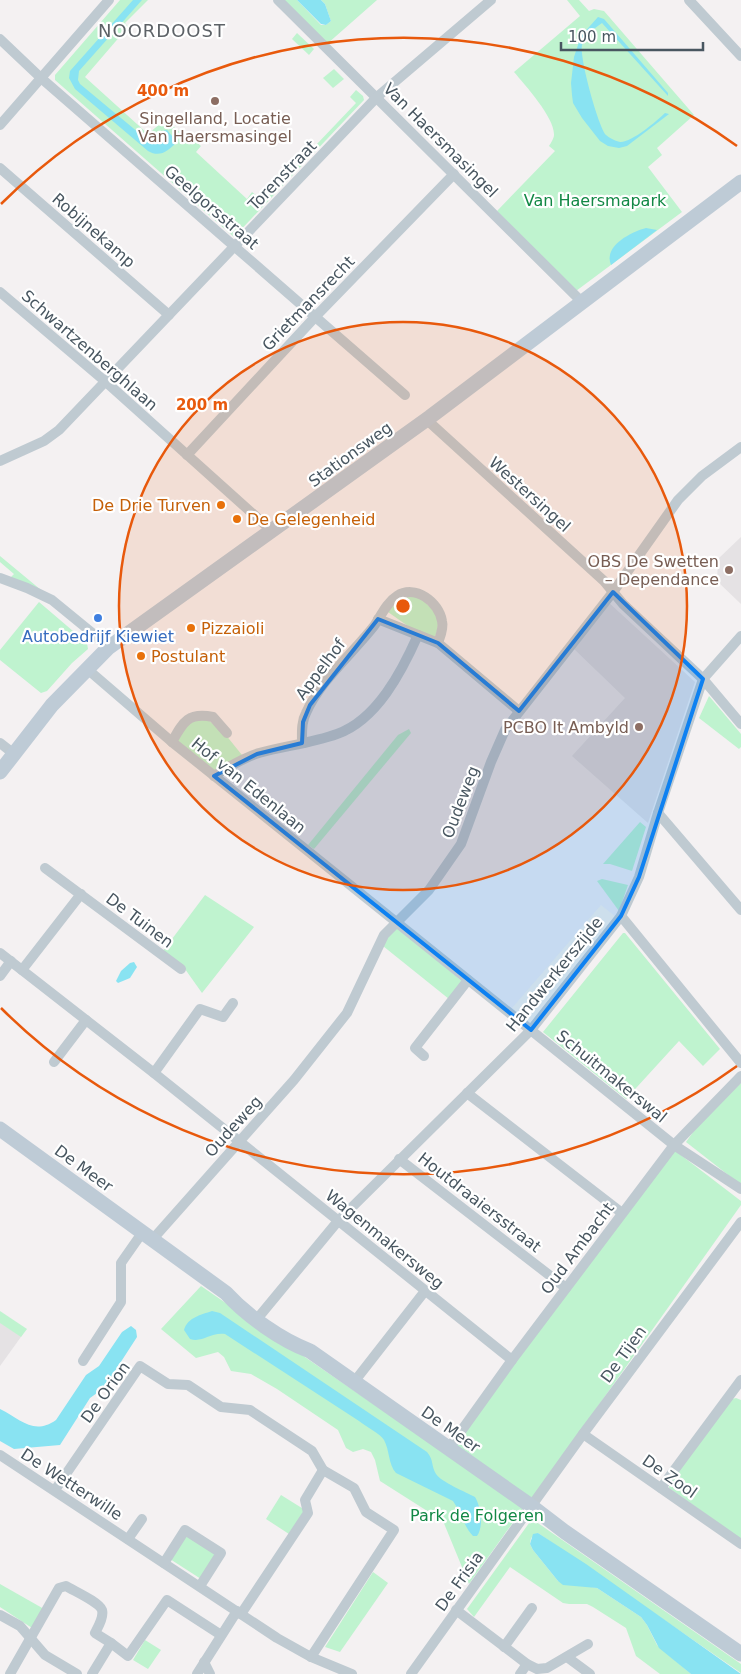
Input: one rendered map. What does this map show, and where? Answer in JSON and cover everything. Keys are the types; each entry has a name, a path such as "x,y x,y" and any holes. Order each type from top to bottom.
{"street":[{"path":"0,125 109,0"},
{"name":"Van Haersmasingel","path":"278,0 582,302"},
{"name":"Torenstraat","path":"0,461 44,441 59,430 377,97 490,0"},
{"path":"689,0 741,56"},
{"name":"Geelgorsstraat","path":"0,39 41,78 405,395"},
{"name":"Robijnekamp","path":"0,168 169,315"},
{"name":"Grietmansrecht","path":"187,455 316,316 454,174"},
{"name":"Stationsweg","path":"0,772 52,705 86,668 108,648 426,420 741,182"},
{"name":"Schwartzenberghlaan","path":"0,292 106,382 272,531"},
{"name":"Westersingel","path":"426,420 604,581 623,604 703,679 741,724"},
{"name":"Oudeweg","path":"147,1236 239,1142 294,1080 347,1012 384,936 430,890 461,844 505,730 613,592 678,500 702,476 741,447"},
{"path":"0,578 38,592 52,600 108,648"},
{"name":"Appelhof","path":"302,743 303,722 310,705 390,602 398,595 408,591 417,592 438,610 443,623 438,644"},
{"path":"378,619 438,644 519,711"},
{"path":"214,776 236,763 257,754 338,734 368,715 387,692 408,658 418,635"},
{"name":"Handwerkerszijde","path":"257,1319 338,1221 531,1030 621,916 639,877 658,813 703,679 741,636"},
{"name":"Hof van Edenlaan","path":"86,668 172,742 396,922"},
{"path":"172,742 186,719 197,715 213,716 227,733"},
{"path":"0,743 14,754"},
{"path":"658,813 741,910"},
{"name":"De Tuinen","path":"45,868 181,969"},
{"name":"De Tuinen","path":"22,970 81,894"},
{"path":"621,916 741,1063"},
{"name":"Schuitmakerswal","path":"396,922 674,1144 741,1190"},
{"name":"Wagenmakersweg","path":"0,953 154,1073 512,1360"},
{"path":"0,976 11,961"},
{"path":"424,1056 415,1048 468,980"},
{"path":"154,1073 200,1009 223,1017 233,1003"},
{"path":"54,1062 86,1020"},
{"name":"Oud Ambacht","path":"449,1448 512,1360 674,1144 741,1076"},
{"path":"467,1092 622,1213"},
{"name":"De Meer","path":"2,1133 226,1293 236,1304 257,1319 293,1344 310,1351 741,1654"},
{"name":"Houtdraaiersstraat","path":"399,1159 566,1288"},
{"name":"De Tijen","path":"531,1506 741,1222"},
{"path":"83,1361 121,1302 121,1263 147,1236"},
{"path":"354,1382 425,1291"},
{"name":"De Orion","path":"55,1490 140,1366 168,1384 188,1385 221,1406 250,1410 312,1451 324,1470 354,1488 366,1512 394,1530 311,1657"},
{"path":"661,1488 739,1386"},
{"name":"De Zool","path":"583,1434 741,1544"},
{"name":"De Wetterwille","path":"0,1455 277,1638 311,1657 352,1674"},
{"path":"197,1674 221,1635 239,1613 308,1514 305,1500 324,1470"},
{"name":"De Frisia","path":"411,1674 531,1506"},
{"name":"De Wetterwille","path":"128,1539 142,1519"},
{"path":"164,1563 185,1530 221,1553 200,1586"},
{"path":"10,1674 59,1588 66,1586 98,1604 102,1610 102,1617 96,1633 128,1656 167,1600 221,1635"},
{"path":"504,1646 532,1608"},
{"path":"456,1610 527,1664 537,1669 547,1668 588,1644"},
{"path":"0,1615 20,1626 45,1655 77,1674"},
{"path":"92,1674 111,1643"},
{"path":"567,1658 590,1674"},
{"path":"204,1662 210,1674"},
{"path":"520,1674 527,1664"}],"highlighted area":[{"path":"613,592 703,679 639,877 621,916 531,1030 214,776 257,754 302,743 303,722 310,705 378,619 438,643 519,711"}],"shaded area":[{"name":"OBS De Swetten – Dependance","path":"741,537 741,604 717,581 718,559"},
{"name":"PCBO It Ambyld","path":"607,601 695,682 648,823 572,756 625,698 572,647"},
{"path":"601,905 621,921 533,1025 512,1008"},
{"path":"0,1318 23,1334 0,1366"}],"green space":[{"path":"120,0 148,0 125,23 128,27 85,77 148,134 167,120 186,138 189,135 201,146 196,152 247,199 252,192 258,197 290,161 296,166 356,103 350,97 356,90 363,96 364,100 234,237 55,80 55,75"},
{"path":"284,0 297,0 321,25 326,25 331,21 325,4 321,0 377,0 327,44"},
{"name":"Van Haersmapark","path":"567,0 579,0 589,11 594,9 604,11 694,115 657,148 662,155 648,167 682,212 576,291 497,211 555,151 549,146 554,135 550,120 514,72 580,16"},
{"path":"297,33 314,49 309,55 292,39"},
{"path":"334,69 344,79 333,88 323,78"},
{"path":"0,556 41,590 10,578 14,574 0,562"},
{"path":"418,596 437,616 438,627 432,643 388,612 400,598"},
{"path":"39,602 87,643 88,649 72,663 47,691 41,693 0,660 0,650"},
{"path":"709,696 741,734 741,747 739,749 699,718"},
{"path":"207,719 225,734 242,755 216,773 175,741 191,721"},
{"path":"409,729 411,733 314,849 308,845 398,735"},
{"path":"640,822 646,827 632,871 610,864 603,864"},
{"path":"602,879 628,885 619,911 597,881"},
{"path":"205,895 254,927 202,993 185,969 163,951"},
{"path":"397,927 463,982 449,999 383,946 387,937"},
{"path":"623,933 625,933 720,1049 703,1066 679,1041 626,1099 543,1032"},
{"path":"741,1083 741,1185 686,1142 701,1121"},
{"path":"673,1149 741,1201 741,1205 532,1499 454,1444"},
{"name":"Park de Folgeren","path":"201,1286 524,1507 469,1584 443,1521 380,1481 371,1452 363,1449 353,1452 346,1448 338,1430 277,1389 251,1374 231,1371 224,1357 218,1352 196,1358 161,1329"},
{"path":"0,1311 27,1329 21,1337 0,1323"},
{"path":"732,1399 741,1400 741,1539 669,1488 670,1481"},
{"path":"281,1495 305,1510 289,1534 266,1519"},
{"path":"532,1519 741,1664 741,1673 538,1533 531,1538 530,1544 558,1581 597,1588 641,1617 657,1645 691,1674 660,1674 636,1656 626,1628 587,1604 563,1603 510,1567 474,1617 467,1609"},
{"path":"186,1535 217,1555 201,1579 170,1559"},
{"path":"373,1572 388,1583 340,1652 325,1647"},
{"path":"0,1584 44,1609 32,1628 0,1607"},
{"path":"145,1640 161,1650 148,1669 133,1660"}],"water":[{"path":"133,0 142,0 79,71 78,80 80,84 145,138 152,139 162,131 167,130 177,142 167,151 160,154 148,151 75,89 69,78 70,71"},
{"path":"297,0 321,0 325,4 331,21 326,25 321,24"},
{"path":"598,17 604,19 668,93 668,96 602,23 587,35 582,45 583,62 594,105 606,135 618,142 631,139 644,131 665,113 669,114 627,146 619,148 608,146 600,141 573,103 571,83 574,57 581,36"},
{"path":"646,228 657,230 611,265 611,252 615,246 626,236"},
{"path":"134,962 137,967 130,978 118,983 116,981 121,971"},
{"path":"212,1311 220,1313 427,1452 431,1458 434,1471 439,1477 475,1497 481,1516 477,1536 473,1536 470,1532 453,1501 396,1473 384,1440 376,1433 225,1334 215,1334 199,1340 190,1339 184,1330 189,1322 195,1317"},
{"path":"131,1326 136,1330 137,1337 104,1388 90,1398 60,1445 14,1449 0,1441 0,1409 34,1426 48,1425 56,1420 86,1375 99,1366 122,1332"},
{"path":"538,1533 586,1564 741,1674 691,1674 659,1648 641,1617 597,1588 563,1585 558,1581 530,1544 533,1534"}],"place":[{"name":"Singelland, Locatie Van Haersmasingel","path":"215,101"},
{"name":"De Drie Turven","path":"221,505"},
{"name":"De Gelegenheid","path":"237,519"},
{"name":"OBS De Swetten – Dependance","path":"729,570"},
{"name":"Autobedrijf Kiewiet","path":"98,618"},
{"name":"Pizzaioli","path":"191,628"},
{"name":"Postulant","path":"141,656"},
{"name":"PCBO It Ambyld","path":"639,727"}],"district":[{"name":"NOORDOOST","path":"162,31"}]}
